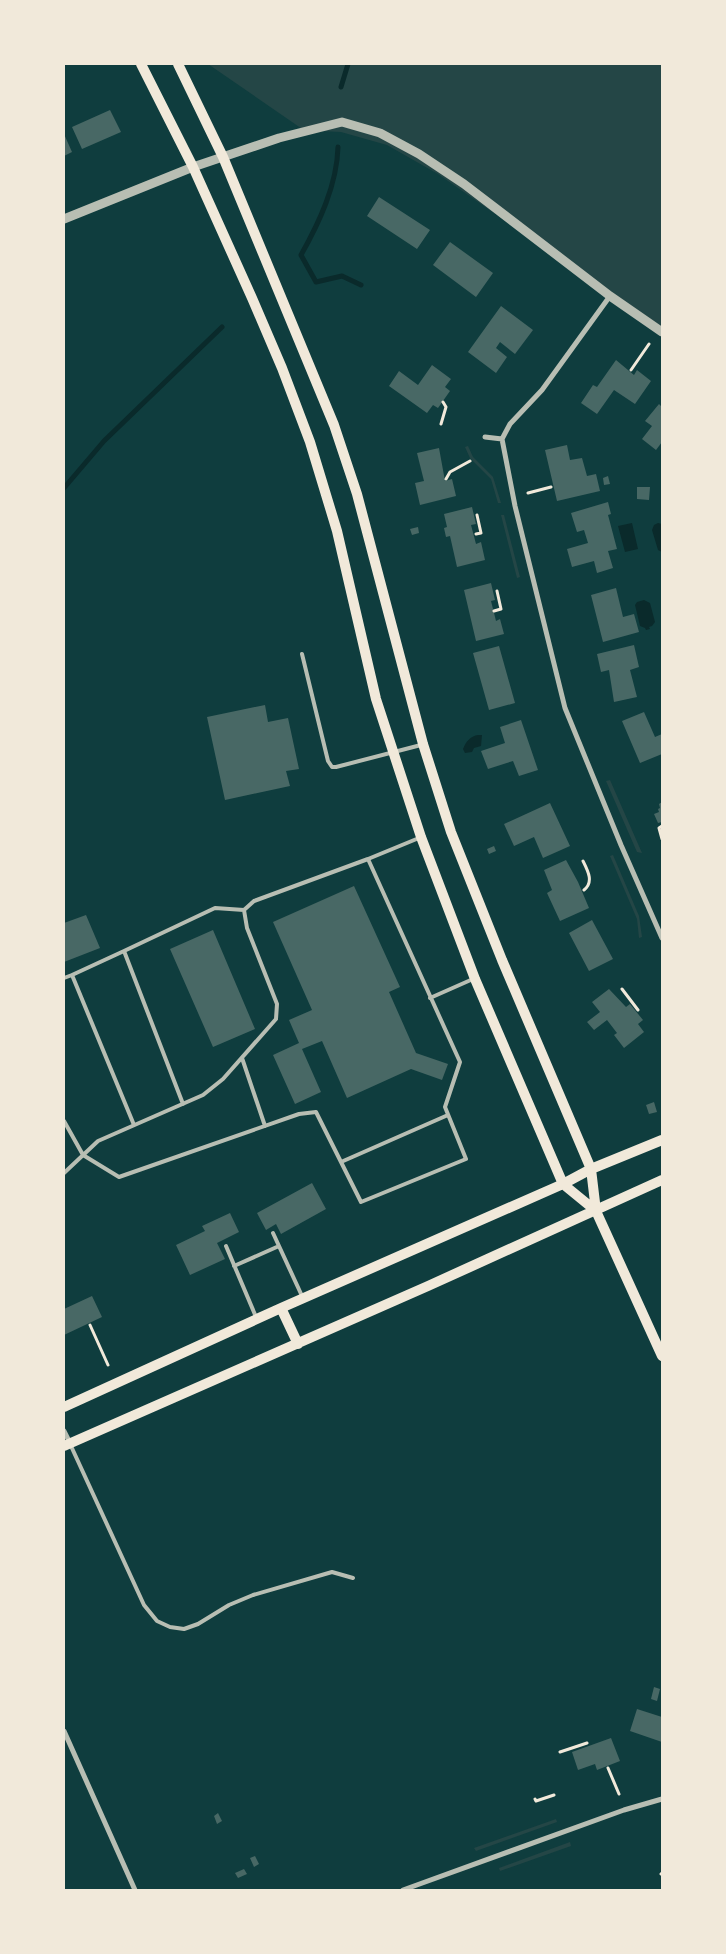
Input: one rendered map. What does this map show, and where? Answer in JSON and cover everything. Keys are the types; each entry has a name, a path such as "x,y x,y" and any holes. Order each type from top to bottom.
{"main road":[{"path":"141,64 193,167 256,307 310,442 337,531 376,699 422,837 475,978 564,1184 596,1211"},
{"path":"178,64 223,157 334,425 357,494 423,744 451,832 502,960 591,1169 596,1211 662,1356"},
{"path":"64,1407 303,1298 564,1184 591,1169 662,1140"},
{"path":"67,1445 298,1344 662,1180"},
{"path":"281,1308 298,1344"}],"street":[{"path":"64,219 193,167 278,138 342,122 380,133 419,154 464,184 610,296 662,332"},
{"path":"610,296 542,390 510,424 502,439 515,506 565,708 621,845 662,938"},
{"path":"485,436 502,439"},
{"path":"64,1431 67,1445"},
{"path":"64,1731 135,1890"},
{"path":"403,1890 631,1808 662,1799"}],"lane":[{"path":"302,654 328,761 332,767 423,744"},
{"path":"64,978 215,908 244,910 254,901 422,837"},
{"path":"64,1121 83,1155 119,1177 299,1114 316,1112 361,1202 466,1159 445,1107 460,1062 368,859"},
{"path":"64,1173 98,1141 203,1095 223,1079 276,1020 277,1004 246,928 244,910"},
{"path":"124,951 184,1104"},
{"path":"72,975 134,1125"},
{"path":"430,998 475,978"},
{"path":"242,1058 264,1126"},
{"path":"341,1162 448,1115"},
{"path":"273,1233 303,1298"},
{"path":"226,1246 257,1319"},
{"path":"234,1266 279,1246"},
{"path":"67,1445 144,1605 158,1621 170,1627 184,1628 198,1624 229,1605 253,1594 332,1572 353,1578"}],"path":[{"path":"631,370 649,344"},
{"path":"441,424 446,407 444,402"},
{"path":"446,479 450,472 470,461"},
{"path":"528,493 551,487"},
{"path":"476,534 481,533 477,515"},
{"path":"494,611 501,609 497,591"},
{"path":"662,826 659,828 662,839"},
{"path":"584,862 589,880 588,887 584,890"},
{"path":"622,989 638,1010"},
{"path":"90,1324 108,1365"},
{"path":"560,1752 587,1743"},
{"path":"608,1768 619,1794"},
{"path":"535,1799 536,1801 554,1795"}],"shaded area":[{"path":"208,64 662,64 662,330 438,174 387,145 341,132 321,131 308,133"},
{"path":"468,446 473,457 493,477 501,503 498,503 491,479 470,458 465,447"},
{"path":"501,515 504,515 520,577 517,578"},
{"path":"632,523 638,549 625,552 618,526"},
{"path":"662,524 662,552 658,550 652,530 654,525"},
{"path":"644,600 650,603 655,622 649,627 650,629 646,630 640,626 635,605 637,602"},
{"path":"482,735 481,746 474,748 472,752 465,753 463,749 467,741 473,736"},
{"path":"610,780 642,853 637,852 606,781"},
{"path":"613,855 639,916 642,937 639,938 637,919 610,856"},
{"path":"556,1819 557,1822 476,1851 474,1848"},
{"path":"570,1842 571,1846 500,1871 499,1868"}],"building":[{"path":"110,110 121,132 82,149 72,127"},
{"path":"64,134 72,152 64,156"},
{"path":"379,197 430,230 417,249 367,216"},
{"path":"450,242 493,273 476,297 433,265"},
{"path":"501,306 533,330 515,354 500,342 496,348 507,357 496,373 468,352"},
{"path":"616,360 634,375 637,370 651,381 635,404 614,390 597,414 581,403 593,385 597,387"},
{"path":"432,365 451,379 445,387 450,391 438,408 433,405 427,413 389,386 399,371 418,385"},
{"path":"659,404 662,407 662,442 656,450 642,439 652,426 645,421"},
{"path":"567,445 570,460 582,458 587,476 596,474 600,491 557,501 545,450"},
{"path":"439,448 445,481 452,479 456,496 420,505 415,483 424,481 417,453"},
{"path":"608,476 610,484 604,485 603,478"},
{"path":"637,487 650,487 649,500 637,499"},
{"path":"608,502 611,514 608,515 617,549 608,551 613,568 597,573 594,561 572,567 567,549 588,543 584,530 577,532 571,513"},
{"path":"472,507 476,524 471,525 476,544 481,542 485,560 457,567 450,536 446,537 444,528 447,527 444,514"},
{"path":"418,527 419,533 412,535 410,529"},
{"path":"491,583 495,600 491,601 496,621 500,619 504,634 476,641 464,590"},
{"path":"616,588 623,617 634,614 639,632 603,642 591,595"},
{"path":"634,645 639,667 630,670 637,697 614,702 609,670 601,672 597,654"},
{"path":"499,646 515,703 489,710 473,653"},
{"path":"265,705 268,722 288,718 299,769 286,771 290,786 225,800 207,717"},
{"path":"644,712 655,737 662,734 662,754 640,763 622,721"},
{"path":"521,720 538,770 519,776 513,761 488,769 481,751 505,743 500,727"},
{"path":"662,802 662,822 658,823 654,814 659,812 659,804"},
{"path":"550,803 570,846 543,858 534,837 514,846 504,824"},
{"path":"494,846 496,851 489,854 487,849"},
{"path":"566,860 589,908 560,921 547,893 552,890 544,870"},
{"path":"354,886 400,987 389,992 416,1053 448,1064 442,1080 411,1069 347,1098 322,1041 302,1049 321,1092 295,1104 273,1055 299,1043 289,1020 312,1010 273,922"},
{"path":"86,915 100,948 64,962 64,923"},
{"path":"592,920 613,959 589,971 569,933"},
{"path":"213,930 255,1029 213,1047 170,949"},
{"path":"609,989 626,1007 630,1004 643,1020 638,1024 644,1032 624,1048 614,1035 617,1033 607,1020 594,1030 587,1022 600,1012 592,1002"},
{"path":"654,1102 657,1112 649,1114 646,1105"},
{"path":"312,1183 326,1209 281,1234 276,1224 266,1230 257,1213"},
{"path":"230,1213 239,1232 217,1243 225,1259 190,1275 176,1245 205,1231 202,1226"},
{"path":"92,1296 102,1317 64,1335 64,1309"},
{"path":"654,1687 660,1689 657,1701 651,1699"},
{"path":"637,1709 662,1717 662,1742 630,1731"},
{"path":"611,1738 620,1761 597,1770 595,1764 578,1770 572,1752"},
{"path":"218,1813 222,1821 217,1824 214,1816"},
{"path":"255,1856 259,1864 254,1867 250,1858"},
{"path":"244,1869 247,1874 238,1878 235,1873"}],"waterway":[{"path":"341,87 348,64"},
{"path":"338,147 331,189 301,255 316,282 342,276 361,285"},
{"path":"64,488 104,441 222,327"}]}
